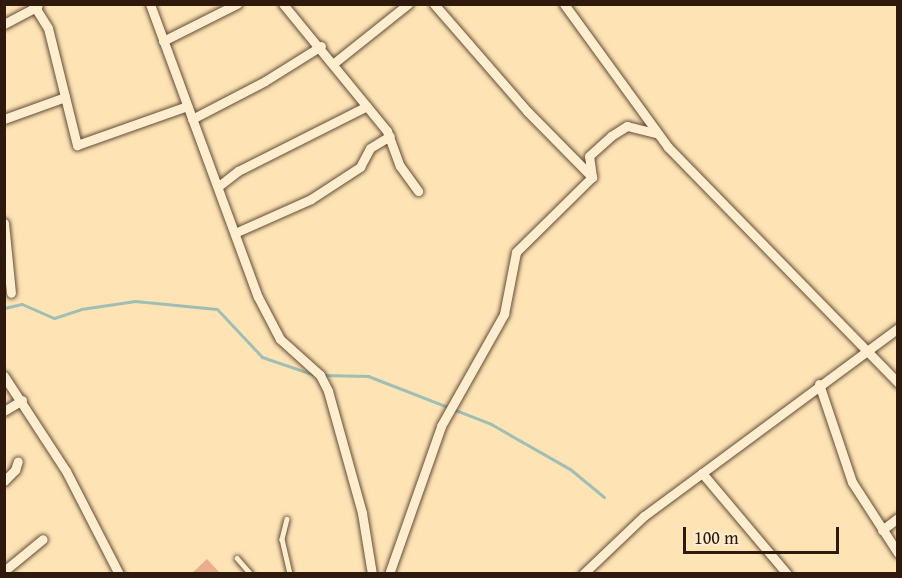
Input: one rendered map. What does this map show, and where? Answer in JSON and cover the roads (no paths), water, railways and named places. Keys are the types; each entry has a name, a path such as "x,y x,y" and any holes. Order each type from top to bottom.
{"street":[{"path":"150,4 187,106 220,185 251,279 275,333 320,375 328,391 362,513 372,573"},
{"path":"163,41 237,4"},
{"path":"283,4 321,46 390,136 400,166 418,191"},
{"path":"334,63 408,4"},
{"path":"434,4 527,111 592,177"},
{"path":"564,4 658,134 869,351 897,383"},
{"path":"4,24 36,6 47,25 74,142 80,146 187,106"},
{"path":"192,118 265,81 321,46"},
{"path":"4,119 65,97"},
{"path":"220,185 244,168 367,106"},
{"path":"592,177 589,156 623,128 636,127 658,134"},
{"path":"237,232 311,199 360,167 370,148 390,136"},
{"path":"389,573 441,426 504,314 514,256 592,177"},
{"path":"4,223 11,293"},
{"path":"583,573 644,516 897,328"},
{"path":"4,376 22,400 66,471 119,573"},
{"path":"819,384 852,482 897,553"},
{"path":"4,411 22,400"},
{"path":"4,481 14,472 18,461"},
{"path":"702,473 787,573"},
{"path":"882,530 897,518"},
{"path":"4,571 43,539"}],"lane":[{"path":"287,519 282,539 290,573"},
{"path":"237,558 251,573"}],"waterway":[{"path":"4,308 22,304 54,318 81,309 135,301 217,309 262,357 315,375"},
{"path":"322,375 368,376 491,424 570,469 604,497"}]}
